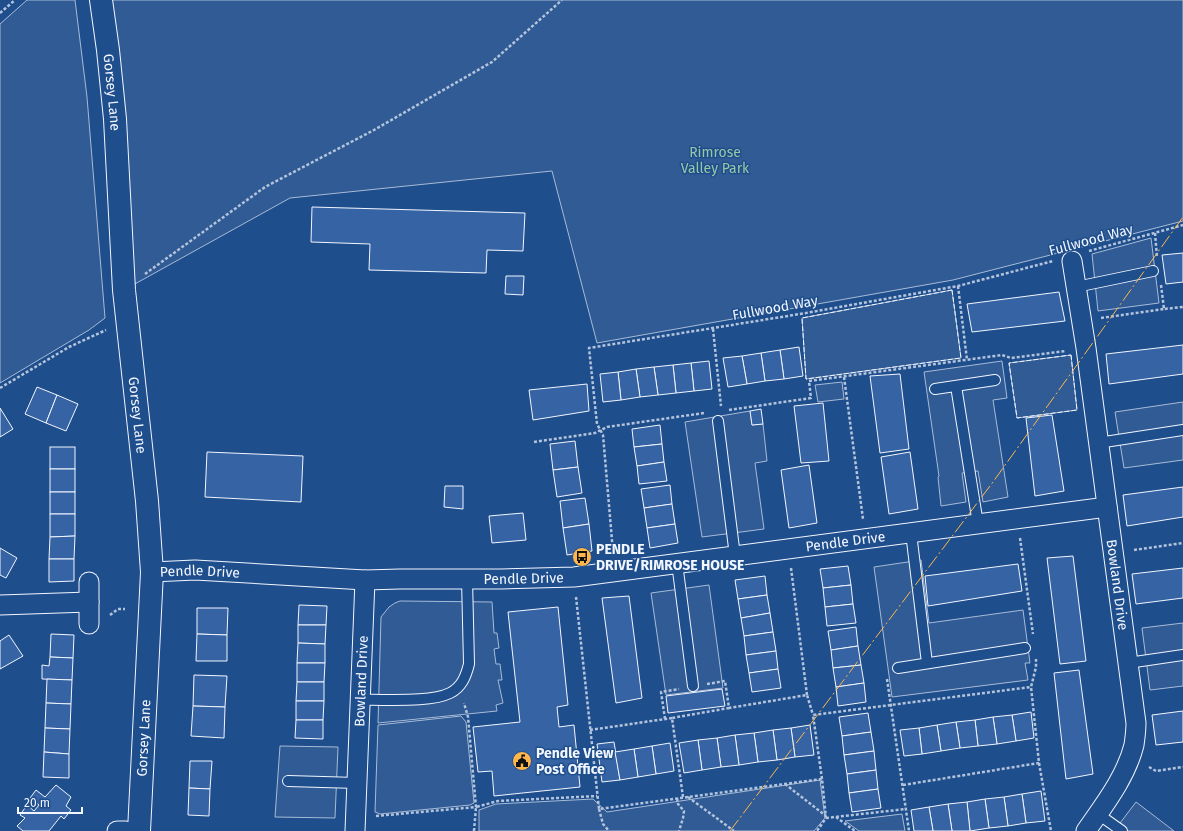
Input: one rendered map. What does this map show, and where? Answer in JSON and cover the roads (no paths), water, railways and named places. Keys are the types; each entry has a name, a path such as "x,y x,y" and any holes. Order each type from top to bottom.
{"main road":[{"name":"Gorsey Lane","path":"100,0 108,50 115,119 124,290 152,572 139,831"}],"street":[{"name":"Bowland Drive","path":"1071,258 1086,348 1106,508 1114,553 1136,723 1134,745 1123,773 1086,831"},
{"name":"Pendle Drive","path":"152,572 195,570 365,580 574,577 866,540 1018,518 1106,508"},
{"name":"Bowland Drive","path":"355,823 365,580"},
{"path":"88,624 89,582"},
{"path":"0,605 89,602"},
{"path":"118,831 126,831"}],"lane":[{"path":"1076,287 1156,270"},
{"path":"935,389 995,380"},
{"path":"956,386 978,524"},
{"path":"718,421 735,556"},
{"path":"1098,443 1183,430"},
{"path":"911,533 927,663"},
{"path":"677,563 693,686"},
{"path":"361,700 418,699 440,696 450,693 459,686 467,675 469,664 467,579"},
{"path":"898,668 1030,648"},
{"path":"1128,663 1183,655"},
{"path":"288,780 357,783"},
{"path":"1098,814 1122,831"}],"place":[{"name":"PENDLE DRIVE/RIMROSE HOUSE","path":"582,557"},
{"name":"Pendle View Post Office","path":"522,761"}],"park label":[{"name":"Rimrose Valley Park","path":"715,160"}]}
